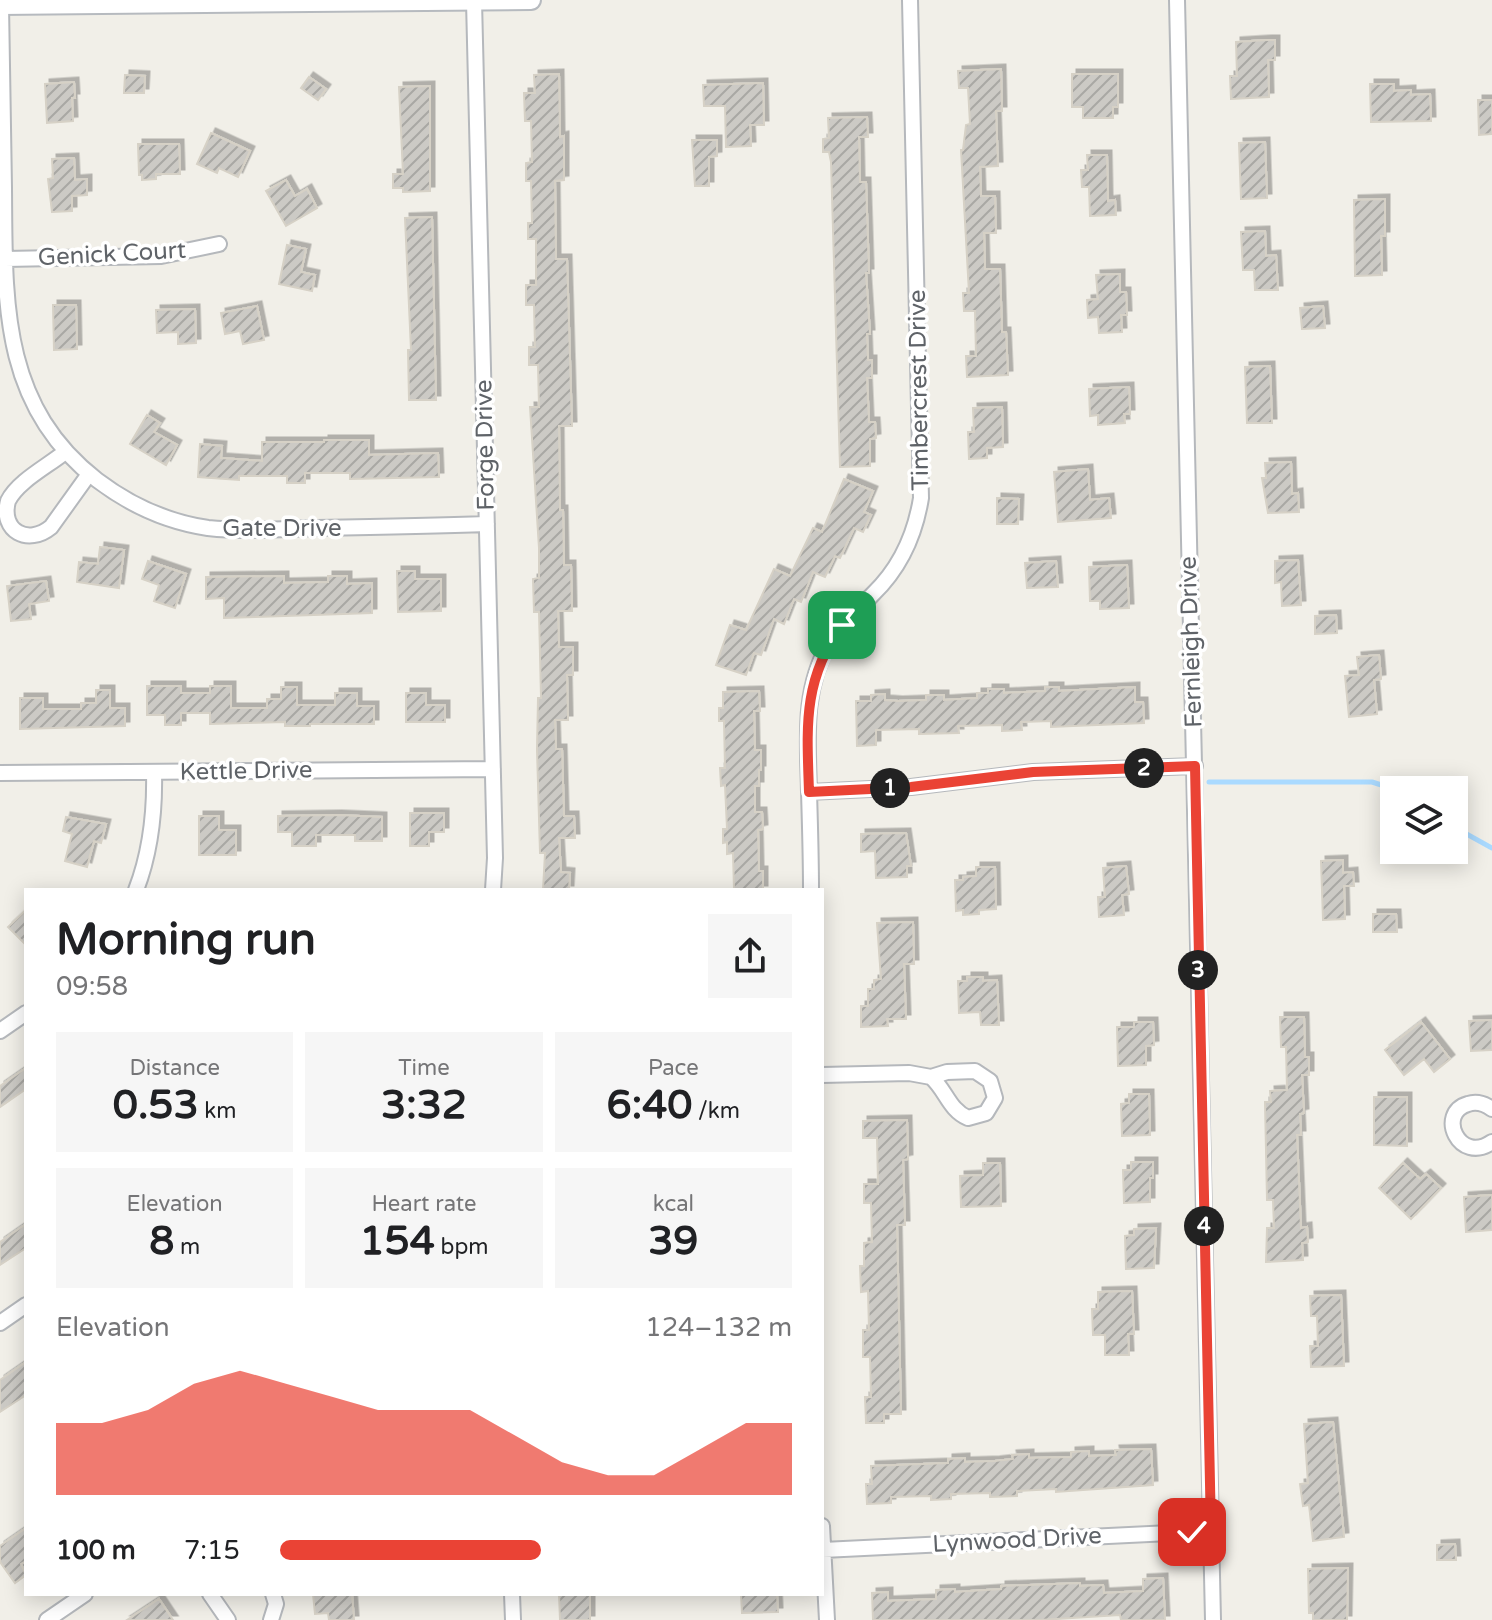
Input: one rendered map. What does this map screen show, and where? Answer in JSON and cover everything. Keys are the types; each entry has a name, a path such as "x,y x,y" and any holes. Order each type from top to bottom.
{"main road":[{"path":"0,5 531,0"}],"street":[{"name":"Timbercrest Drive","path":"811,888 807,715 813,681 820,662 842,625 888,579 900,561 917,520 921,498 910,0"},
{"name":"Fernleigh Drive","path":"1177,0 1213,1620"},
{"name":"Forge Drive","path":"474,1 495,858 493,888"},
{"name":"Gate Drive","path":"0,5 9,331 20,375 38,417 65,452 89,474 130,502 175,521 209,528 259,530 487,524"},
{"name":"Genick Court","path":"5,259 161,256 219,244"},
{"path":"65,452 12,494 5,512 13,531 29,537 44,533 89,474"},
{"path":"809,792 934,785 1033,772 1195,766"},
{"name":"Kettle Drive","path":"0,773 493,769"},
{"path":"137,888 152,835 154,772"},
{"path":"0,1031 24,1014"},
{"path":"824,1075 909,1073 931,1077"},
{"path":"1492,1109 1478,1102 1470,1103 1455,1113 1453,1121 1456,1137 1462,1144 1478,1148 1492,1142"},
{"path":"0,1323 24,1306"},
{"name":"Lynwood Drive","path":"824,1550 1211,1531"},
{"path":"824,1568 827,1620"},
{"path":"47,1620 82,1596"},
{"path":"211,1596 228,1620"},
{"path":"271,1620 276,1604 274,1596"},
{"path":"512,1596 513,1620"}],"building":[{"path":"1275,40 1275,60 1268,60 1269,97 1231,99 1230,76 1237,76 1236,42"},
{"path":"1001,69 1002,111 996,111 998,166 980,167 981,196 995,196 996,233 984,233 985,269 1000,269 1002,332 1006,332 1008,375 967,377 966,356 976,356 975,311 964,311 963,293 969,293 961,150 966,125 970,124 968,88 959,88 958,71"},
{"path":"559,74 560,137 564,136 564,180 555,181 556,259 567,259 572,426 559,426 560,510 563,510 564,565 571,565 572,611 558,611 559,647 573,647 573,675 567,675 568,720 555,720 556,749 562,749 564,816 574,816 575,838 559,838 561,872 570,873 569,888 543,888 545,853 540,853 537,750 538,698 541,698 539,612 534,612 533,579 539,578 539,548 530,407 539,407 538,365 529,365 529,347 535,347 534,305 526,305 526,285 536,285 536,239 528,239 528,223 532,223 531,181 526,181 526,163 532,162 531,121 525,121 524,93 535,93 534,75"},
{"path":"1072,74 1118,74 1118,107 1113,107 1113,118 1083,118 1083,107 1072,107"},
{"path":"125,75 145,76 144,93 124,93"},
{"path":"309,77 326,89 318,100 301,88"},
{"path":"74,82 73,121 47,123 45,84"},
{"path":"763,83 764,125 750,125 751,146 726,147 725,106 704,106 703,85"},
{"path":"1370,84 1394,84 1394,91 1411,90 1411,95 1430,94 1431,121 1371,122"},
{"path":"430,86 430,191 403,192 403,188 393,188 393,174 403,174 399,87"},
{"path":"1478,100 1492,100 1492,134 1479,135"},
{"path":"867,117 868,137 859,137 860,182 866,182 870,334 867,334 868,360 872,360 872,378 867,378 869,422 875,422 876,438 870,439 870,466 840,467 831,162 829,152 823,152 823,139 829,138 828,118"},
{"path":"211,133 250,151 238,177 219,168 217,173 197,164"},
{"path":"692,140 717,140 717,156 709,157 709,186 695,186"},
{"path":"1265,142 1267,198 1241,199 1239,143"},
{"path":"138,144 179,144 180,174 156,174 156,179 142,180 142,175 139,175"},
{"path":"1087,155 1107,155 1108,201 1115,200 1116,215 1090,216 1089,187 1082,187 1081,170 1088,170"},
{"path":"74,158 75,180 87,179 87,195 72,196 72,211 52,212 48,179 53,178 52,159"},
{"path":"286,180 295,196 307,189 317,208 286,226 266,191"},
{"path":"1385,199 1385,236 1381,236 1382,275 1355,276 1354,200"},
{"path":"432,217 436,400 409,400 408,350 411,350 405,218"},
{"path":"1265,231 1266,256 1276,255 1278,290 1255,290 1254,270 1243,270 1241,232"},
{"path":"287,245 306,249 301,272 315,275 312,291 279,284"},
{"path":"1120,274 1120,292 1126,292 1127,315 1121,315 1122,332 1099,333 1098,317 1088,318 1087,300 1098,299 1096,275"},
{"path":"53,305 76,305 77,349 54,350"},
{"path":"257,306 264,340 243,344 240,331 225,334 221,313"},
{"path":"1323,306 1325,328 1302,329 1300,308"},
{"path":"195,309 196,343 178,344 178,332 157,333 156,310"},
{"path":"1270,366 1272,423 1247,423 1245,367"},
{"path":"1129,387 1130,414 1124,414 1125,423 1098,425 1098,415 1090,416 1089,389"},
{"path":"1002,407 1003,447 987,448 987,458 969,459 968,432 974,432 973,408"},
{"path":"147,415 160,423 154,432 177,445 166,465 130,444"},
{"path":"369,440 369,455 438,453 439,477 350,479 350,473 305,473 305,483 287,483 287,476 239,476 239,480 198,477 200,444 222,446 221,458 262,461 262,442"},
{"path":"1291,462 1292,494 1298,493 1299,512 1268,513 1262,478 1266,478 1265,463"},
{"path":"1088,469 1090,500 1109,498 1111,518 1058,522 1054,472"},
{"path":"844,479 873,491 864,512 871,515 863,532 854,528 840,558 835,556 825,577 813,572 801,602 794,599 784,624 774,619 761,655 754,653 746,675 716,665 730,625 746,630 774,569 790,576 813,528 822,532"},
{"path":"997,498 1019,499 1018,524 997,524"},
{"path":"100,547 124,550 119,588 77,582 79,562 98,564"},
{"path":"1298,560 1301,605 1282,606 1281,582 1275,583 1275,561"},
{"path":"148,561 186,574 175,608 154,601 159,585 142,579"},
{"path":"1056,561 1058,587 1027,588 1025,563"},
{"path":"1127,565 1129,608 1100,609 1100,601 1090,601 1089,567"},
{"path":"397,571 415,571 415,579 441,579 441,611 398,612"},
{"path":"284,576 284,583 328,582 328,576 347,576 347,584 372,583 372,613 224,618 224,598 206,599 206,577"},
{"path":"46,581 49,601 29,604 31,619 11,621 7,586"},
{"path":"1336,615 1337,633 1315,634 1315,616"},
{"path":"1379,655 1381,679 1374,680 1377,714 1349,717 1345,676 1359,675 1357,657"},
{"path":"147,686 181,686 181,693 210,693 210,686 231,686 231,708 267,708 267,699 281,699 281,687 297,687 297,705 335,705 335,693 357,693 357,706 374,706 374,724 210,724 210,713 181,713 181,725 165,725 165,715 147,715"},
{"path":"1045,687 1059,687 1059,691 1135,687 1135,702 1143,702 1144,723 1051,727 1051,721 1021,722 1022,730 1002,731 1002,725 958,726 959,733 919,734 919,729 876,730 876,745 857,746 856,701 871,701 871,695 885,694 885,700 898,701 926,700 926,695 944,695 944,700 977,698 977,693 988,693 988,689 1004,689 1004,693 1045,691"},
{"path":"96,690 110,690 110,708 125,708 125,726 20,729 20,698 43,698 43,709 81,709 81,703 96,703"},
{"path":"759,691 760,711 754,711 755,750 761,750 761,770 759,786 755,786 755,812 762,812 763,829 758,830 759,871 763,871 763,888 734,888 733,853 727,854 727,842 723,843 723,829 727,829 725,785 721,786 720,768 725,768 724,721 719,721 719,708 723,708 723,692"},
{"path":"406,693 426,693 426,705 445,705 445,722 406,722"},
{"path":"410,813 444,813 444,832 429,832 429,846 410,846"},
{"path":"199,816 219,816 219,830 236,830 236,855 199,855"},
{"path":"278,816 382,817 382,841 355,841 355,835 316,835 316,846 292,846 292,832 278,832"},
{"path":"66,817 106,824 101,843 94,841 87,867 65,861 72,834 63,831"},
{"path":"906,833 911,866 907,866 907,877 876,878 875,851 861,852 861,834"},
{"path":"1343,860 1343,873 1353,872 1354,886 1344,886 1345,919 1323,920 1321,861"},
{"path":"1126,866 1129,894 1122,895 1124,915 1099,917 1098,897 1105,897 1103,868"},
{"path":"976,867 995,867 996,909 963,915 963,910 956,911 955,880 976,876"},
{"path":"24,912 24,943 8,927"},
{"path":"1373,914 1396,914 1397,932 1373,932"},
{"path":"913,922 914,964 904,964 906,1019 887,1019 888,1026 861,1027 861,1006 868,1006 868,989 874,989 874,980 881,979 877,923"},
{"path":"967,977 997,980 999,1025 981,1025 980,1012 959,1013 958,981 967,981"},
{"path":"1280,1017 1304,1017 1305,1057 1309,1057 1309,1075 1302,1075 1304,1113 1300,1114 1301,1135 1297,1135 1301,1228 1307,1227 1308,1242 1302,1243 1303,1260 1266,1262 1267,1228 1274,1228 1273,1200 1267,1200 1265,1102 1271,1102 1270,1091 1287,1090 1286,1047 1281,1047"},
{"path":"1492,1020 1492,1050 1471,1051 1469,1021"},
{"path":"1134,1022 1153,1022 1154,1045 1146,1046 1146,1065 1118,1066 1117,1027 1134,1027"},
{"path":"1421,1022 1450,1059 1434,1072 1424,1059 1404,1075 1385,1050"},
{"path":"24,1069 24,1090 0,1107 0,1086"},
{"path":"1129,1094 1149,1094 1150,1135 1122,1136 1121,1104 1129,1103"},
{"path":"1374,1097 1407,1097 1407,1146 1374,1145"},
{"path":"907,1120 908,1159 903,1160 905,1225 897,1225 901,1414 884,1414 884,1423 866,1423 865,1397 871,1397 870,1357 863,1357 863,1330 869,1330 868,1291 861,1292 860,1266 864,1266 864,1243 872,1242 871,1203 864,1203 864,1184 878,1184 877,1138 863,1138 863,1121"},
{"path":"1131,1162 1153,1162 1150,1202 1124,1203 1123,1170 1131,1170"},
{"path":"983,1163 1000,1163 1001,1206 961,1207 960,1176 983,1175"},
{"path":"1403,1163 1420,1179 1426,1174 1441,1188 1411,1219 1379,1188"},
{"path":"1492,1195 1492,1230 1466,1232 1464,1197"},
{"path":"24,1225 24,1249 0,1265 0,1242"},
{"path":"1156,1228 1154,1268 1126,1269 1125,1236 1134,1235 1134,1229"},
{"path":"1132,1291 1134,1334 1128,1334 1129,1355 1105,1355 1105,1335 1093,1335 1092,1309 1098,1309 1098,1292"},
{"path":"1341,1295 1344,1366 1311,1367 1310,1346 1318,1346 1317,1316 1311,1316 1310,1296"},
{"path":"24,1363 24,1396 0,1412 0,1380"},
{"path":"1333,1422 1344,1537 1313,1541 1309,1505 1303,1506 1300,1484 1308,1483 1304,1424"},
{"path":"1151,1449 1153,1485 1056,1492 1056,1489 1017,1491 1017,1496 951,1494 951,1499 931,1500 931,1496 891,1497 891,1503 867,1504 866,1484 872,1484 871,1466 948,1463 948,1459 965,1458 965,1462 995,1461 1013,1459 1012,1455 1029,1454 1029,1458 1071,1457 1071,1452 1089,1451 1089,1456 1116,1455 1115,1450"},
{"path":"24,1529 24,1562 21,1564 24,1576 15,1583 0,1562 0,1546"},
{"path":"1455,1544 1456,1560 1437,1560 1437,1545"},
{"path":"1348,1568 1347,1620 1313,1620 1313,1613 1309,1613 1308,1569"},
{"path":"1163,1578 1165,1620 1121,1620 1120,1615 1040,1620 873,1620 872,1593 888,1592 888,1601 936,1599 936,1590 955,1589 955,1592 1001,1589 1001,1586 1080,1583 1080,1586 1103,1585 1104,1593 1143,1591 1143,1579"},
{"path":"313,1596 352,1596 354,1620 329,1620 328,1613 315,1614"},
{"path":"559,1596 590,1596 590,1620 560,1620"},
{"path":"741,1596 777,1596 778,1612 742,1613"},
{"path":"159,1599 173,1620 127,1620"}],"waterway":[{"path":"1209,782 1372,782 1380,785"},
{"path":"1468,835 1492,848"}],"route":[{"path":"842,625 829,643 813,681 807,715 809,792 945,784 1033,772 1195,766 1211,1531 1192,1532"}]}
